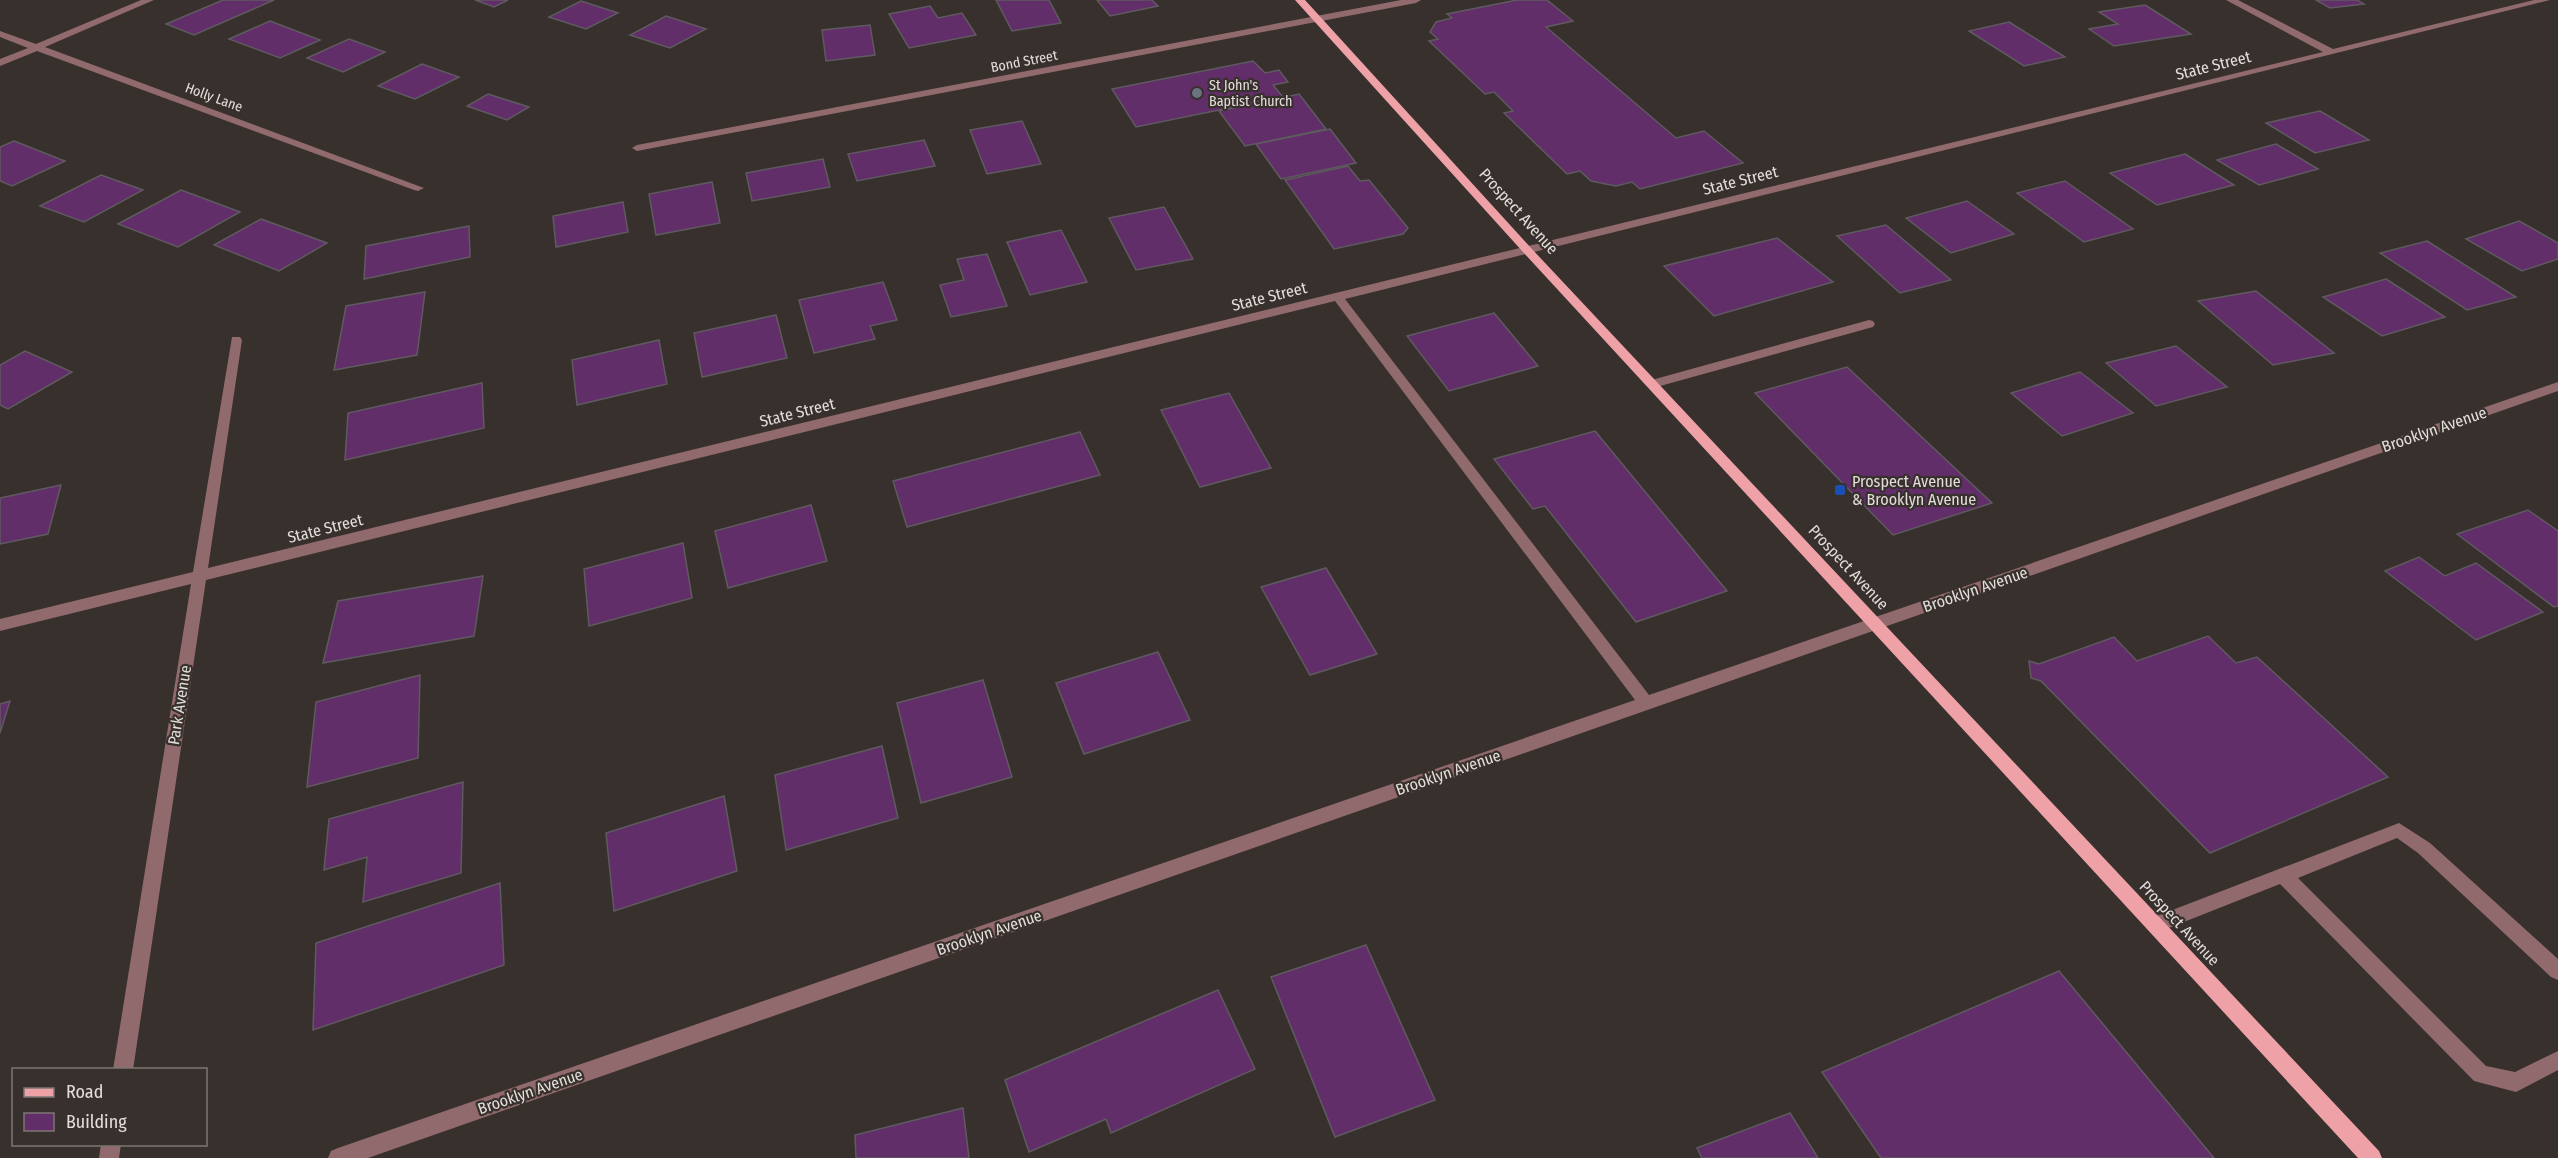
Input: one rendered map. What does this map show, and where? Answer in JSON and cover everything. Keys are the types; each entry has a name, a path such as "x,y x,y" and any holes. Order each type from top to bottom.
{"main road":[{"name":"Prospect Avenue","path":"1300,0 1527,250 2372,1158"}],"street":[{"path":"0,63 149,0"},
{"name":"Bond Street","path":"637,148 1416,0"},
{"path":"2231,0 2331,52"},
{"name":"State Street","path":"0,625 2545,0"},
{"name":"Holly Lane","path":"0,34 418,188"},
{"path":"1337,296 1646,703"},
{"path":"1653,384 1869,324"},
{"name":"Park Avenue","path":"123,1068 236,340"},
{"name":"Brooklyn Avenue","path":"338,1158 2558,386"},
{"path":"2156,925 2399,830 2424,848 2558,971"},
{"path":"2283,875 2481,1074 2516,1082 2558,1060"}],"building":[{"path":"223,0 274,0 194,35 166,24"},
{"path":"475,0 508,0 494,7"},
{"path":"996,0 1049,0 1061,23 1012,31"},
{"path":"1097,0 1152,0 1158,6 1110,16"},
{"path":"1517,0 1547,0 1573,21 1546,27 1676,138 1704,131 1743,163 1640,189 1632,182 1616,186 1591,181 1580,171 1567,174 1504,113 1513,111 1494,92 1485,94 1429,41 1438,39 1430,32 1436,22 1452,18 1447,14"},
{"path":"2316,0 2357,0 2364,4 2330,8"},
{"path":"581,1 618,13 586,29 549,17"},
{"path":"2145,5 2191,34 2114,46 2089,29 2118,24 2099,12"},
{"path":"930,6 938,18 962,13 976,35 909,48 889,14"},
{"path":"666,16 706,29 670,48 630,35"},
{"path":"270,21 320,40 280,58 229,39"},
{"path":"2009,22 2065,57 2024,66 1969,31"},
{"path":"870,25 875,55 826,61 822,30"},
{"path":"349,39 385,52 343,72 307,58"},
{"name":"St John's Baptist Church","path":"1253,61 1265,73 1279,70 1288,82 1273,85 1283,97 1136,127 1112,89"},
{"path":"422,64 459,77 415,99 378,86"},
{"path":"488,94 529,107 507,120 467,106"},
{"path":"1299,94 1326,129 1245,146 1219,111"},
{"path":"2320,111 2369,140 2315,153 2266,123"},
{"path":"1022,121 1041,164 987,174 970,130"},
{"path":"1330,129 1356,163 1281,179 1256,144"},
{"path":"924,140 935,166 857,181 848,154"},
{"path":"14,141 65,161 12,186 0,181 0,147"},
{"path":"2276,144 2318,169 2259,185 2217,160"},
{"path":"2185,154 2234,185 2157,205 2110,173"},
{"path":"823,159 830,187 752,201 746,173"},
{"path":"1348,166 1360,181 1369,180 1408,228 1403,234 1334,249 1285,180"},
{"path":"101,175 143,190 84,222 40,206"},
{"path":"2065,181 2133,229 2084,242 2017,193"},
{"path":"712,182 720,223 656,235 649,194"},
{"path":"181,190 240,212 178,247 118,224"},
{"path":"1967,201 2014,234 1951,253 1906,218"},
{"path":"623,202 628,232 556,247 553,216"},
{"path":"1164,207 1193,259 1136,270 1109,218"},
{"path":"261,219 327,243 279,271 214,245"},
{"path":"2519,221 2558,243 2558,259 2522,271 2466,239"},
{"path":"1886,225 1951,280 1900,293 1837,236"},
{"path":"469,226 470,257 364,279 366,246"},
{"path":"1061,230 1087,282 1030,295 1007,242"},
{"path":"1777,238 1833,282 1714,316 1664,266"},
{"path":"2427,241 2516,297 2467,310 2380,253"},
{"path":"987,254 1007,306 951,317 940,285 964,280 957,259"},
{"path":"2386,279 2445,317 2382,336 2323,297"},
{"path":"883,282 897,320 870,326 875,339 814,353 799,300"},
{"path":"2256,291 2334,353 2273,365 2198,301"},
{"path":"425,292 417,355 334,370 346,306"},
{"path":"1494,313 1538,366 1449,391 1407,336"},
{"path":"776,315 787,358 702,377 694,333"},
{"path":"659,340 667,384 577,405 572,360"},
{"path":"2176,346 2227,387 2156,406 2106,363"},
{"path":"25,351 72,372 8,409 0,405 0,365"},
{"path":"1847,367 1992,503 1893,535 1755,393"},
{"path":"2080,372 2133,413 2062,436 2011,393"},
{"path":"482,383 484,428 345,460 348,413"},
{"path":"1229,393 1271,468 1200,487 1161,410"},
{"path":"1595,431 1727,591 1636,622 1545,506 1533,509 1494,459"},
{"path":"1080,432 1100,475 907,527 893,481"},
{"path":"61,485 48,534 0,544 0,498"},
{"path":"811,505 827,561 728,588 715,531"},
{"path":"2528,510 2558,531 2558,606 2554,607 2457,534"},
{"path":"683,543 692,598 589,626 584,569"},
{"path":"2419,557 2445,576 2476,563 2543,612 2476,640 2385,571"},
{"path":"1326,568 1377,654 1310,675 1261,587"},
{"path":"483,576 474,636 323,663 338,601"},
{"path":"2208,636 2236,663 2257,657 2388,777 2210,853 2041,681 2031,678 2029,661 2039,664 2114,637 2137,661"},
{"path":"1158,652 1190,720 1084,754 1056,683"},
{"path":"420,675 418,758 307,787 316,702"},
{"path":"983,680 1012,777 921,803 897,703"},
{"path":"10,701 0,733 0,704"},
{"path":"882,746 898,818 786,850 775,775"},
{"path":"463,782 461,873 363,902 367,857 324,870 329,819"},
{"path":"724,796 737,871 614,911 606,833"},
{"path":"500,883 504,965 313,1030 316,943"},
{"path":"1366,945 1435,1100 1335,1137 1271,977"},
{"path":"2059,971 2214,1158 1881,1158 1822,1072"},
{"path":"1218,990 1255,1069 1111,1133 1106,1119 1029,1152 1005,1080"},
{"path":"963,1108 969,1158 856,1158 855,1135"},
{"path":"1790,1113 1818,1158 1702,1158 1697,1148"}],"place":[{"name":"St John's Baptist Church","path":"1197,93"},
{"name":"Prospect Avenue & Brooklyn Avenue","path":"1840,490"}]}
